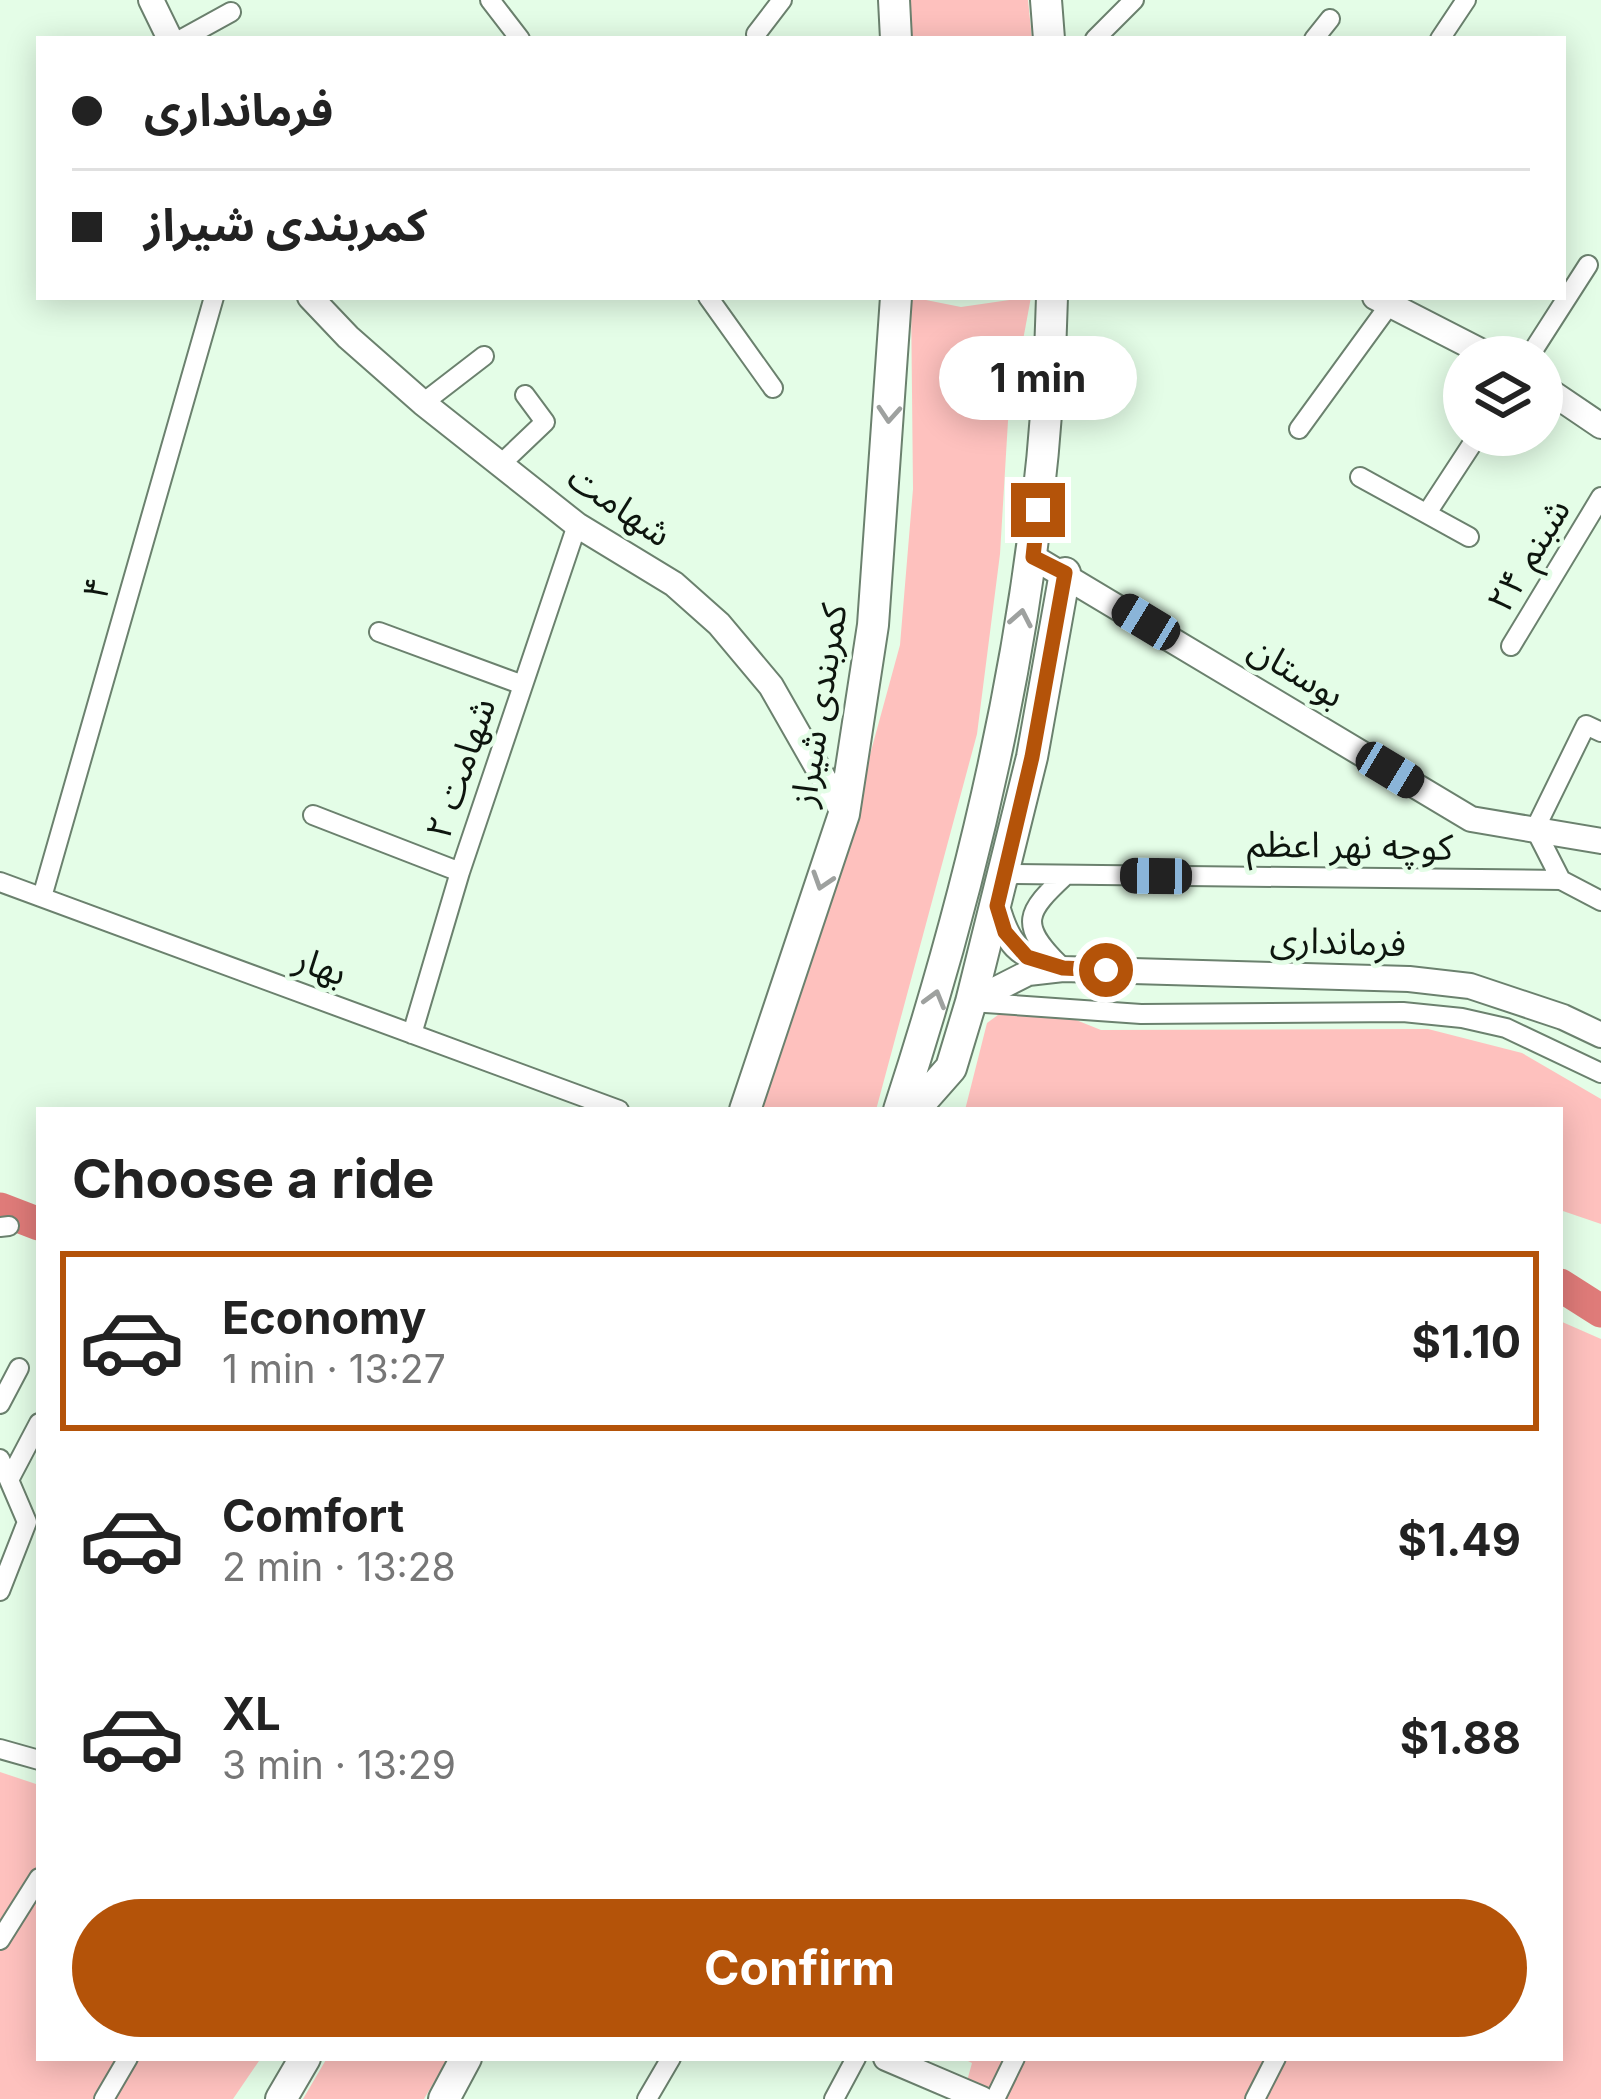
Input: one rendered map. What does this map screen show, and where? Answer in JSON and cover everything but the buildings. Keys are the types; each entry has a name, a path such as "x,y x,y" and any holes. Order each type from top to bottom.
{"highway":[{"path":"1046,0 1049,36"},
{"name":"کمربندی شیراز","path":"746,1107 844,814 873,625 896,300"},
{"path":"900,1107 937,994 968,868 1033,557 1058,304"},
{"path":"917,1107 951,1068 971,1002 1032,757 1065,573"},
{"path":"281,2099 303,2061"},
{"path":"444,2099 464,2061"}],"street":[{"path":"151,0 169,36"},
{"path":"490,0 518,36"},
{"path":"756,34 782,0"},
{"path":"1098,36 1134,0"},
{"path":"1442,36 1466,0"},
{"path":"187,36 231,12"},
{"path":"1316,36 1330,19"},
{"path":"1566,299 1588,265"},
{"name":"۴","path":"42,897 213,300"},
{"name":"شهامت","path":"313,300 423,403 577,525 674,584 718,624 771,686 844,814"},
{"path":"710,300 773,388"},
{"path":"1542,336 1565,300"},
{"path":"1300,428 1398,303 1455,336"},
{"path":"423,403 484,356"},
{"path":"502,463 545,422 525,394"},
{"path":"1563,398 1597,417"},
{"path":"1427,513 1464,456"},
{"path":"1360,477 1469,537"},
{"name":"۲۴ شبنم","path":"1511,646 1601,497"},
{"name":"۲ شهامت","path":"412,1034 460,872 577,525"},
{"name":"بوستان","path":"1033,557 1471,819 1601,841"},
{"path":"379,632 523,685"},
{"path":"1594,728 1535,830 1561,880 1601,901"},
{"path":"313,815 460,872"},
{"name":"کوچه نهر اعظم","path":"1006,874 1561,880"},
{"path":"1063,968 1035,941 1030,921 1036,903 1066,875"},
{"name":"بهار","path":"0,882 611,1107"},
{"name":"فرمانداری","path":"997,906 1015,946 1027,957 1063,968"},
{"name":"فرمانداری","path":"971,1002 1028,974 1063,968 1409,979 1470,986 1601,1035"},
{"path":"971,1002 1142,1014 1403,1012 1462,1018 1506,1028 1601,1073"},
{"path":"0,1404 19,1368"},
{"path":"9,1480 36,1430"},
{"path":"0,1459 27,1522 0,1591"},
{"path":"0,1749 36,1759"},
{"path":"0,1940 36,1883"},
{"path":"104,2099 126,2061"},
{"path":"647,2099 669,2061"},
{"path":"834,2099 854,2061"},
{"path":"892,2061 967,2096"},
{"path":"995,2099 1014,2061"},
{"path":"1256,2099 1275,2061"}],"shaded area":[{"path":"907,0 1028,0 1032,36 911,36"},
{"path":"911,300 961,307 1030,300 1008,421 1000,554 977,734 877,1107 763,1107 833,890 900,645 913,489"},
{"path":"1002,1012 1066,1016 1101,1030 1428,1029 1522,1053 1601,1099 1601,1224 1563,1211 1563,1107 966,1107 987,1023"},
{"path":"1563,1322 1601,1339 1601,2099 962,2099 972,2063 968,2061 1563,2061"},
{"path":"0,1772 36,1784 36,2061 259,2061 233,2099 0,2099"},
{"path":"325,2061 446,2061 424,2099 303,2099"}],"waterway":[{"path":"0,1209 36,1223"},
{"path":"1563,1287 1601,1311"}],"route":[{"path":"1038,510 1033,557 1065,573 1032,757 997,906 1005,932 1027,957 1063,968 1106,970"}]}
